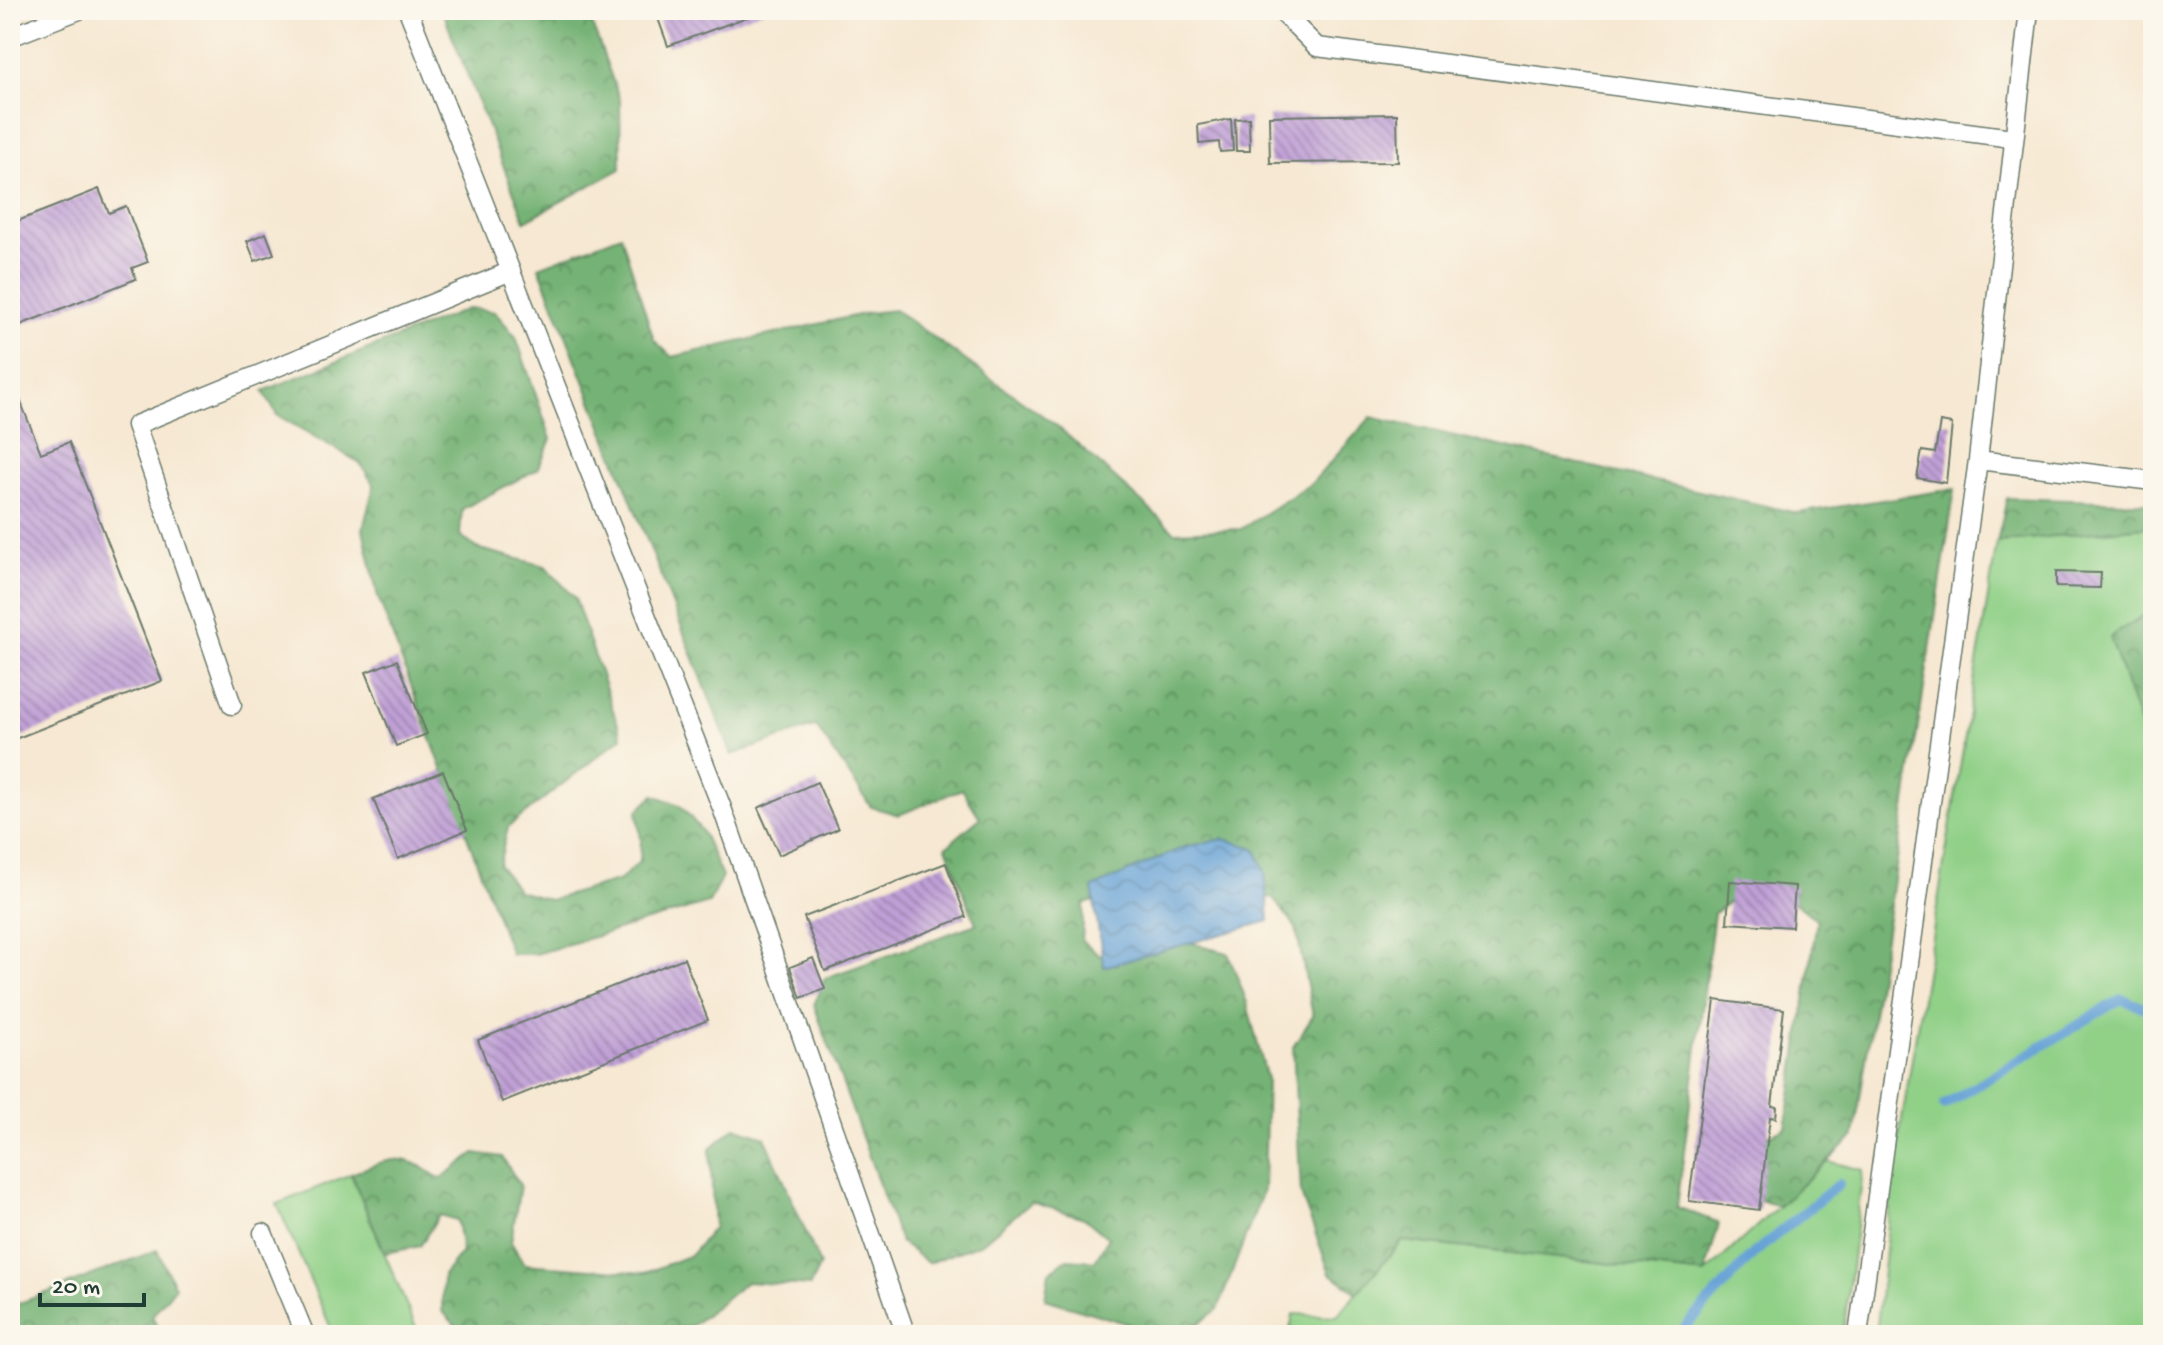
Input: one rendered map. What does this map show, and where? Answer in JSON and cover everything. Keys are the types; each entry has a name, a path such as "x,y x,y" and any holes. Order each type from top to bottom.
{"lane":[{"path":"10,37 79,10"},
{"path":"408,10 722,808 906,1335"},
{"path":"1280,10 1317,47 2012,138"},
{"path":"1858,1335 1978,460 2012,138 2029,10"},
{"path":"232,705 136,425 511,271"},
{"path":"1978,460 2153,481"},
{"path":"263,1233 305,1335"}],"green space":[{"path":"442,10 587,10 620,100 621,169 525,221"},
{"path":"621,235 654,340 672,357 867,313 895,310 1057,426 1175,532 1241,529 1312,483 1371,417 1797,513 1955,489 1854,1136 1779,1206 1735,1192 1749,1143 1786,1128 1817,920 1777,889 1742,893 1714,913 1677,1207 1719,1223 1705,1274 1402,1241 1357,1293 1330,1273 1301,1194 1293,1047 1313,1016 1296,928 1273,898 1180,877 1084,904 1082,941 1100,956 1160,934 1228,953 1246,1000 1267,1079 1264,1188 1218,1309 1184,1335 1165,1335 1045,1299 1049,1272 1067,1259 1095,1261 1108,1238 1084,1218 1031,1202 982,1243 928,1263 900,1242 814,1005 825,978 976,924 946,847 980,818 962,789 899,815 871,807 816,726 732,755 539,267"},
{"path":"470,308 495,312 516,337 551,439 538,469 462,509 460,535 476,548 545,566 575,598 622,737 508,827 499,865 518,891 550,900 620,880 640,861 637,811 654,795 680,805 702,831 722,877 709,903 536,954 511,954 378,597 363,529 374,485 360,463 277,415 263,391"},
{"path":"2007,498 2153,503 2153,526 1997,542"},
{"path":"2153,526 2150,611 2153,1335 1876,1335 1894,1168 1997,542"},
{"path":"2153,554 2153,762 2110,637 2150,611"},
{"path":"735,1127 765,1137 820,1265 810,1286 746,1282 689,1328 461,1331 442,1311 443,1275 462,1252 457,1220 439,1215 420,1246 385,1253 351,1174 397,1160 415,1164 440,1179 475,1153 502,1157 520,1185 511,1242 524,1264 645,1273 691,1255 714,1227 710,1149"},
{"path":"1827,1161 1863,1170 1843,1335 1289,1335 1293,1314 1337,1316 1402,1241 1705,1274"},
{"path":"351,1174 419,1335 334,1335 277,1204"},
{"path":"157,1250 175,1287 152,1316 162,1335 10,1335 10,1307"}],"water":[{"path":"1224,839 1255,848 1265,871 1269,921 1104,967 1092,888 1184,847"}],"building":[{"path":"655,10 766,10 668,46"},
{"path":"1397,114 1398,162 1270,163 1269,116"},
{"path":"1249,118 1250,151 1236,151 1235,119"},
{"path":"1231,119 1233,151 1220,152 1219,142 1199,144 1198,125"},
{"path":"99,189 109,213 126,206 148,262 132,268 136,279 10,329 10,224"},
{"path":"266,233 274,254 255,261 247,241"},
{"path":"10,375 41,453 69,442 162,681 10,741"},
{"path":"1940,422 1952,424 1946,483 1917,478 1922,451 1935,453"},
{"path":"2056,572 2101,573 2100,588 2056,587"},
{"path":"397,660 427,734 396,746 366,672"},
{"path":"443,771 467,830 398,859 373,799"},
{"path":"817,782 838,829 779,855 758,808"},
{"path":"946,863 966,917 825,971 804,917"},
{"path":"1730,881 1795,886 1792,927 1727,923"},
{"path":"684,958 708,1020 502,1102 478,1040"},
{"path":"813,958 825,989 801,998 790,967"},
{"path":"1715,1000 1784,1009 1772,1106 1777,1107 1776,1118 1770,1117 1759,1210 1689,1201"}],"waterway":[{"path":"1944,1105 2121,999 2153,1011"},
{"path":"1678,1335 1754,1253 1839,1184"}]}
